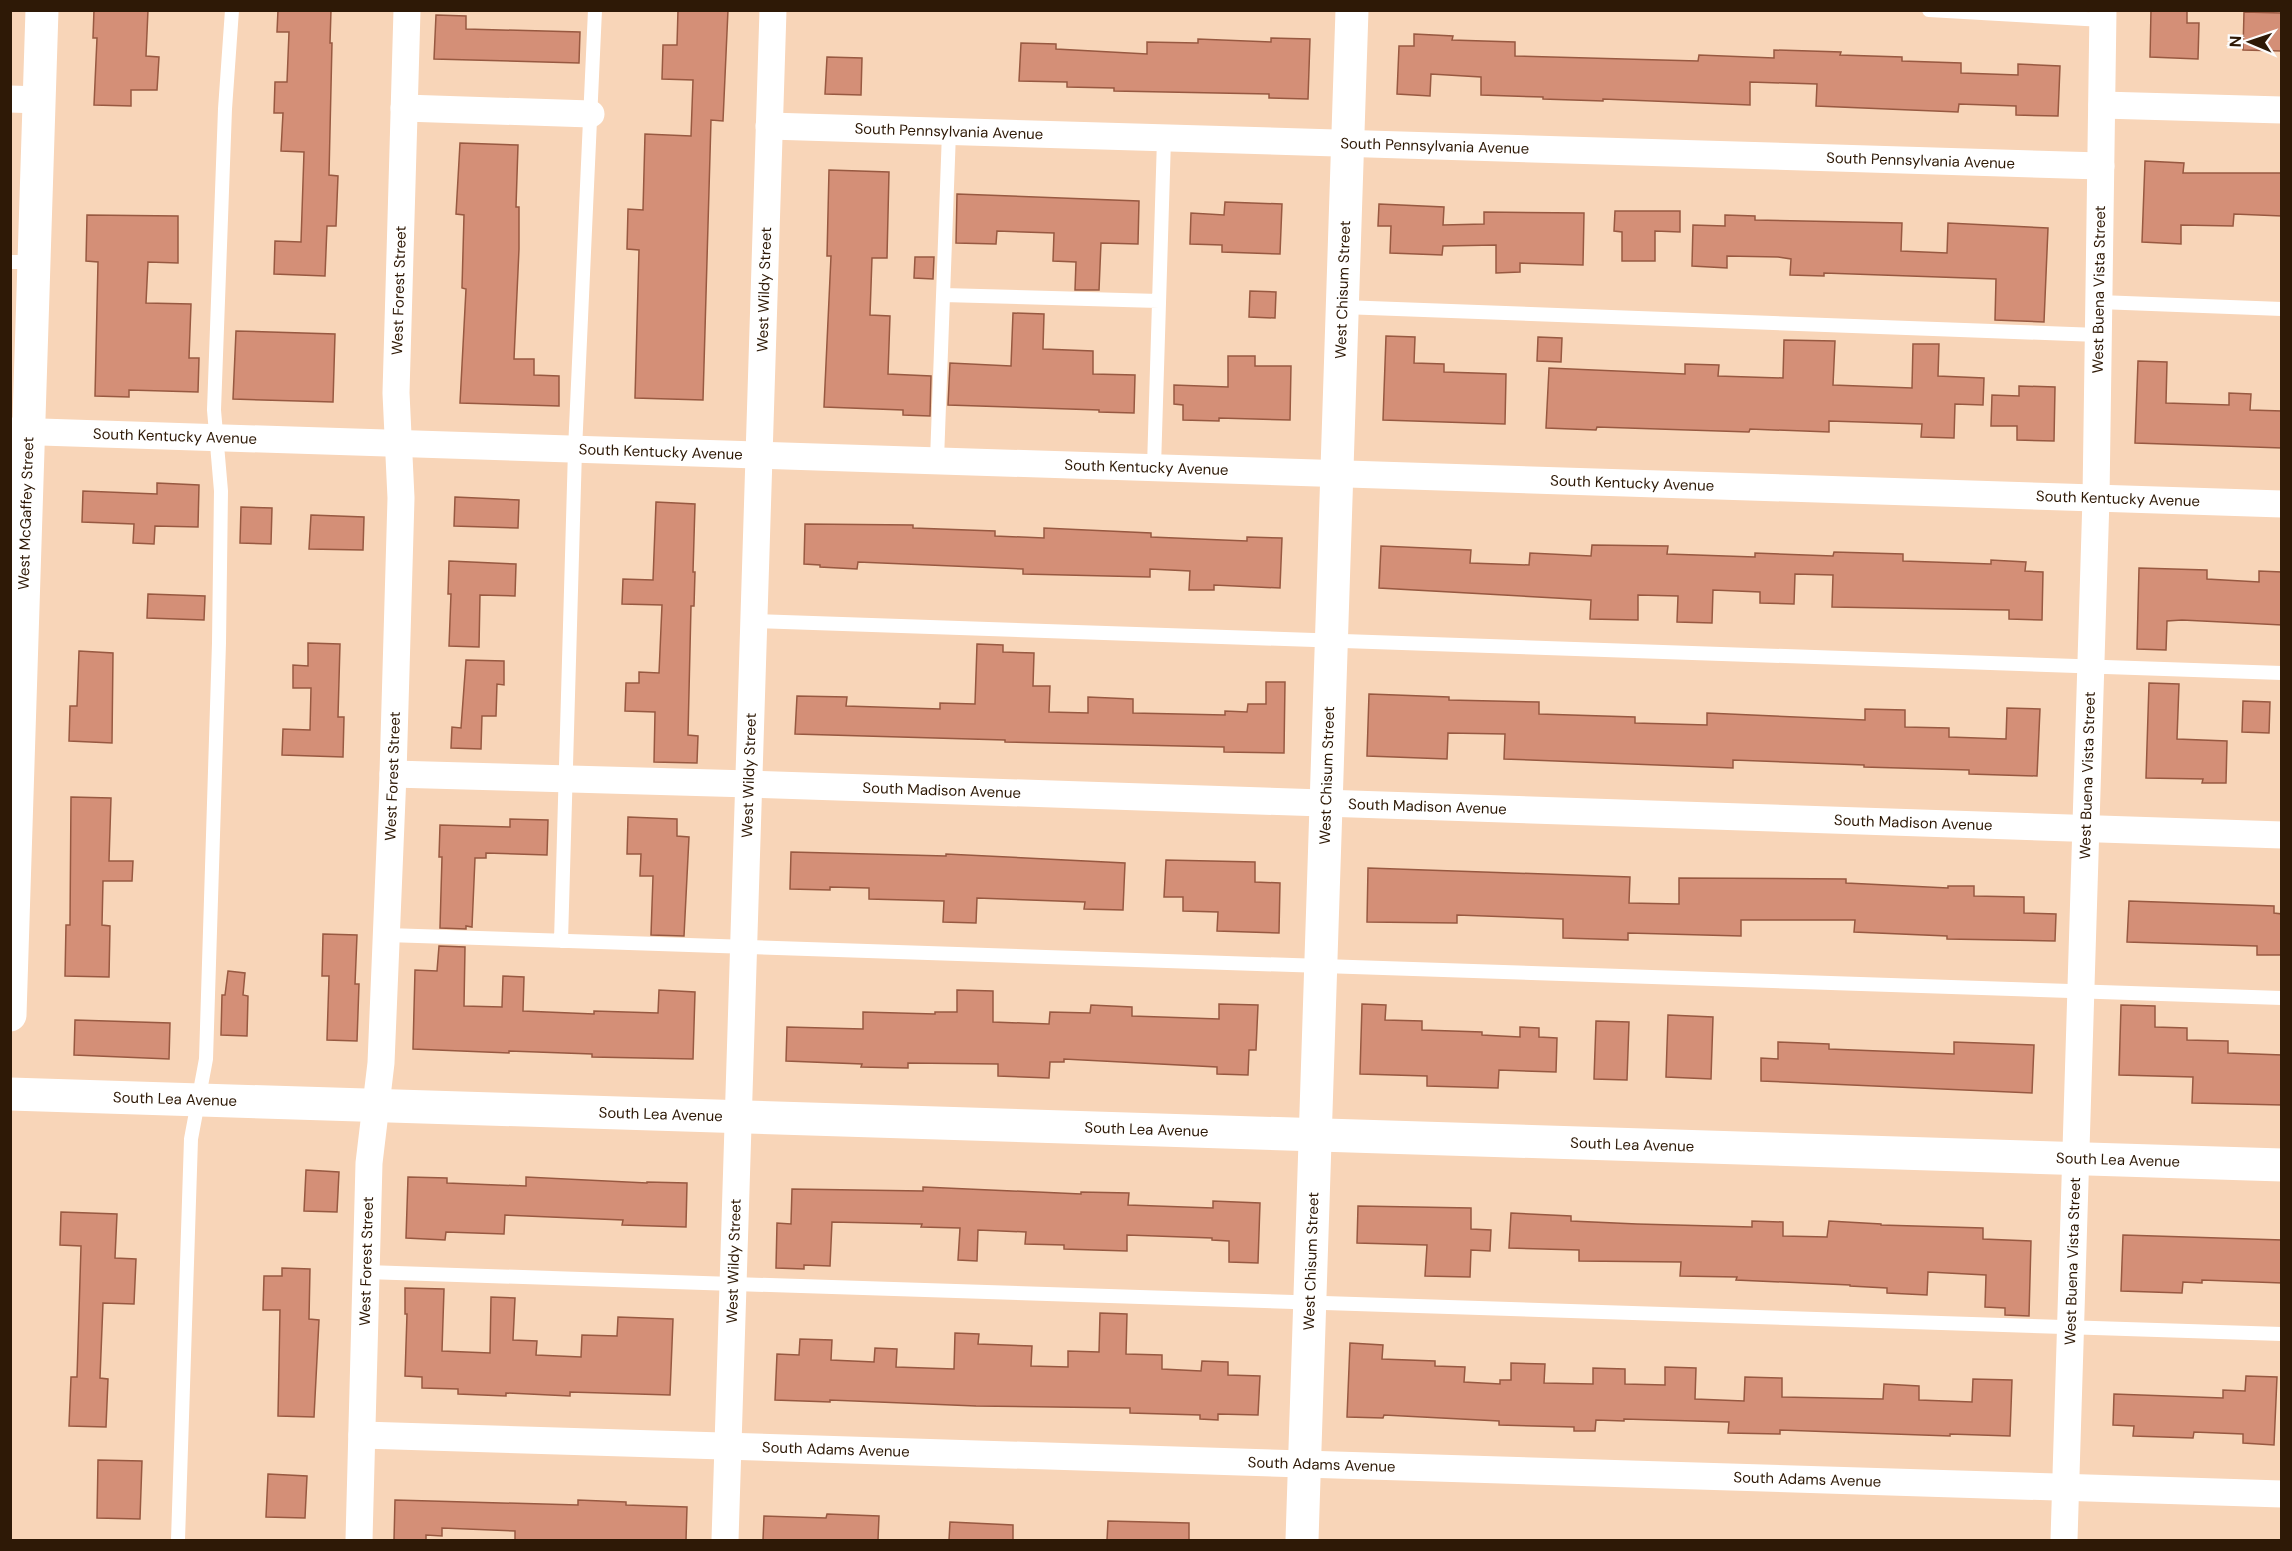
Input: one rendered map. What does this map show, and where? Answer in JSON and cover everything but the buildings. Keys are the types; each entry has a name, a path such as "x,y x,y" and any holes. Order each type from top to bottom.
{"street":[{"name":"West McGaffey Street","path":"10,1015 25,99 42,10"},
{"name":"West Forest Street","path":"359,1540 369,1163 381,1063 393,774 401,498 396,393 407,10"},
{"name":"West Wildy Street","path":"725,1540 773,10"},
{"name":"West Chisum Street","path":"1302,1540 1316,1135 1324,803 1352,10"},
{"name":"West Buena Vista Street","path":"2064,1540 2096,498 2103,15"},
{"path":"2102,105 2282,110"},
{"path":"404,108 591,114"},
{"name":"South Pennsylvania Avenue","path":"769,126 2101,166"},
{"name":"South Kentucky Avenue","path":"20,431 2282,504"},
{"name":"South Madison Avenue","path":"393,774 2282,835"},
{"name":"South Lea Avenue","path":"10,1094 2282,1165"},
{"name":"South Adams Avenue","path":"362,1435 2282,1494"}],"lane":[{"path":"178,1540 190,1138 206,1059 218,689 221,491 214,410 219,237 232,10"},
{"path":"561,941 575,450 595,10"},
{"path":"1929,10 2103,15"},
{"path":"937,460 949,132"},
{"path":"1154,467 1164,139"},
{"path":"943,295 1159,301"},
{"path":"2099,303 2282,309"},
{"path":"1342,307 2098,335"},
{"path":"754,621 2282,674"},
{"path":"387,936 2282,998"},
{"path":"366,1272 2282,1334"}]}
